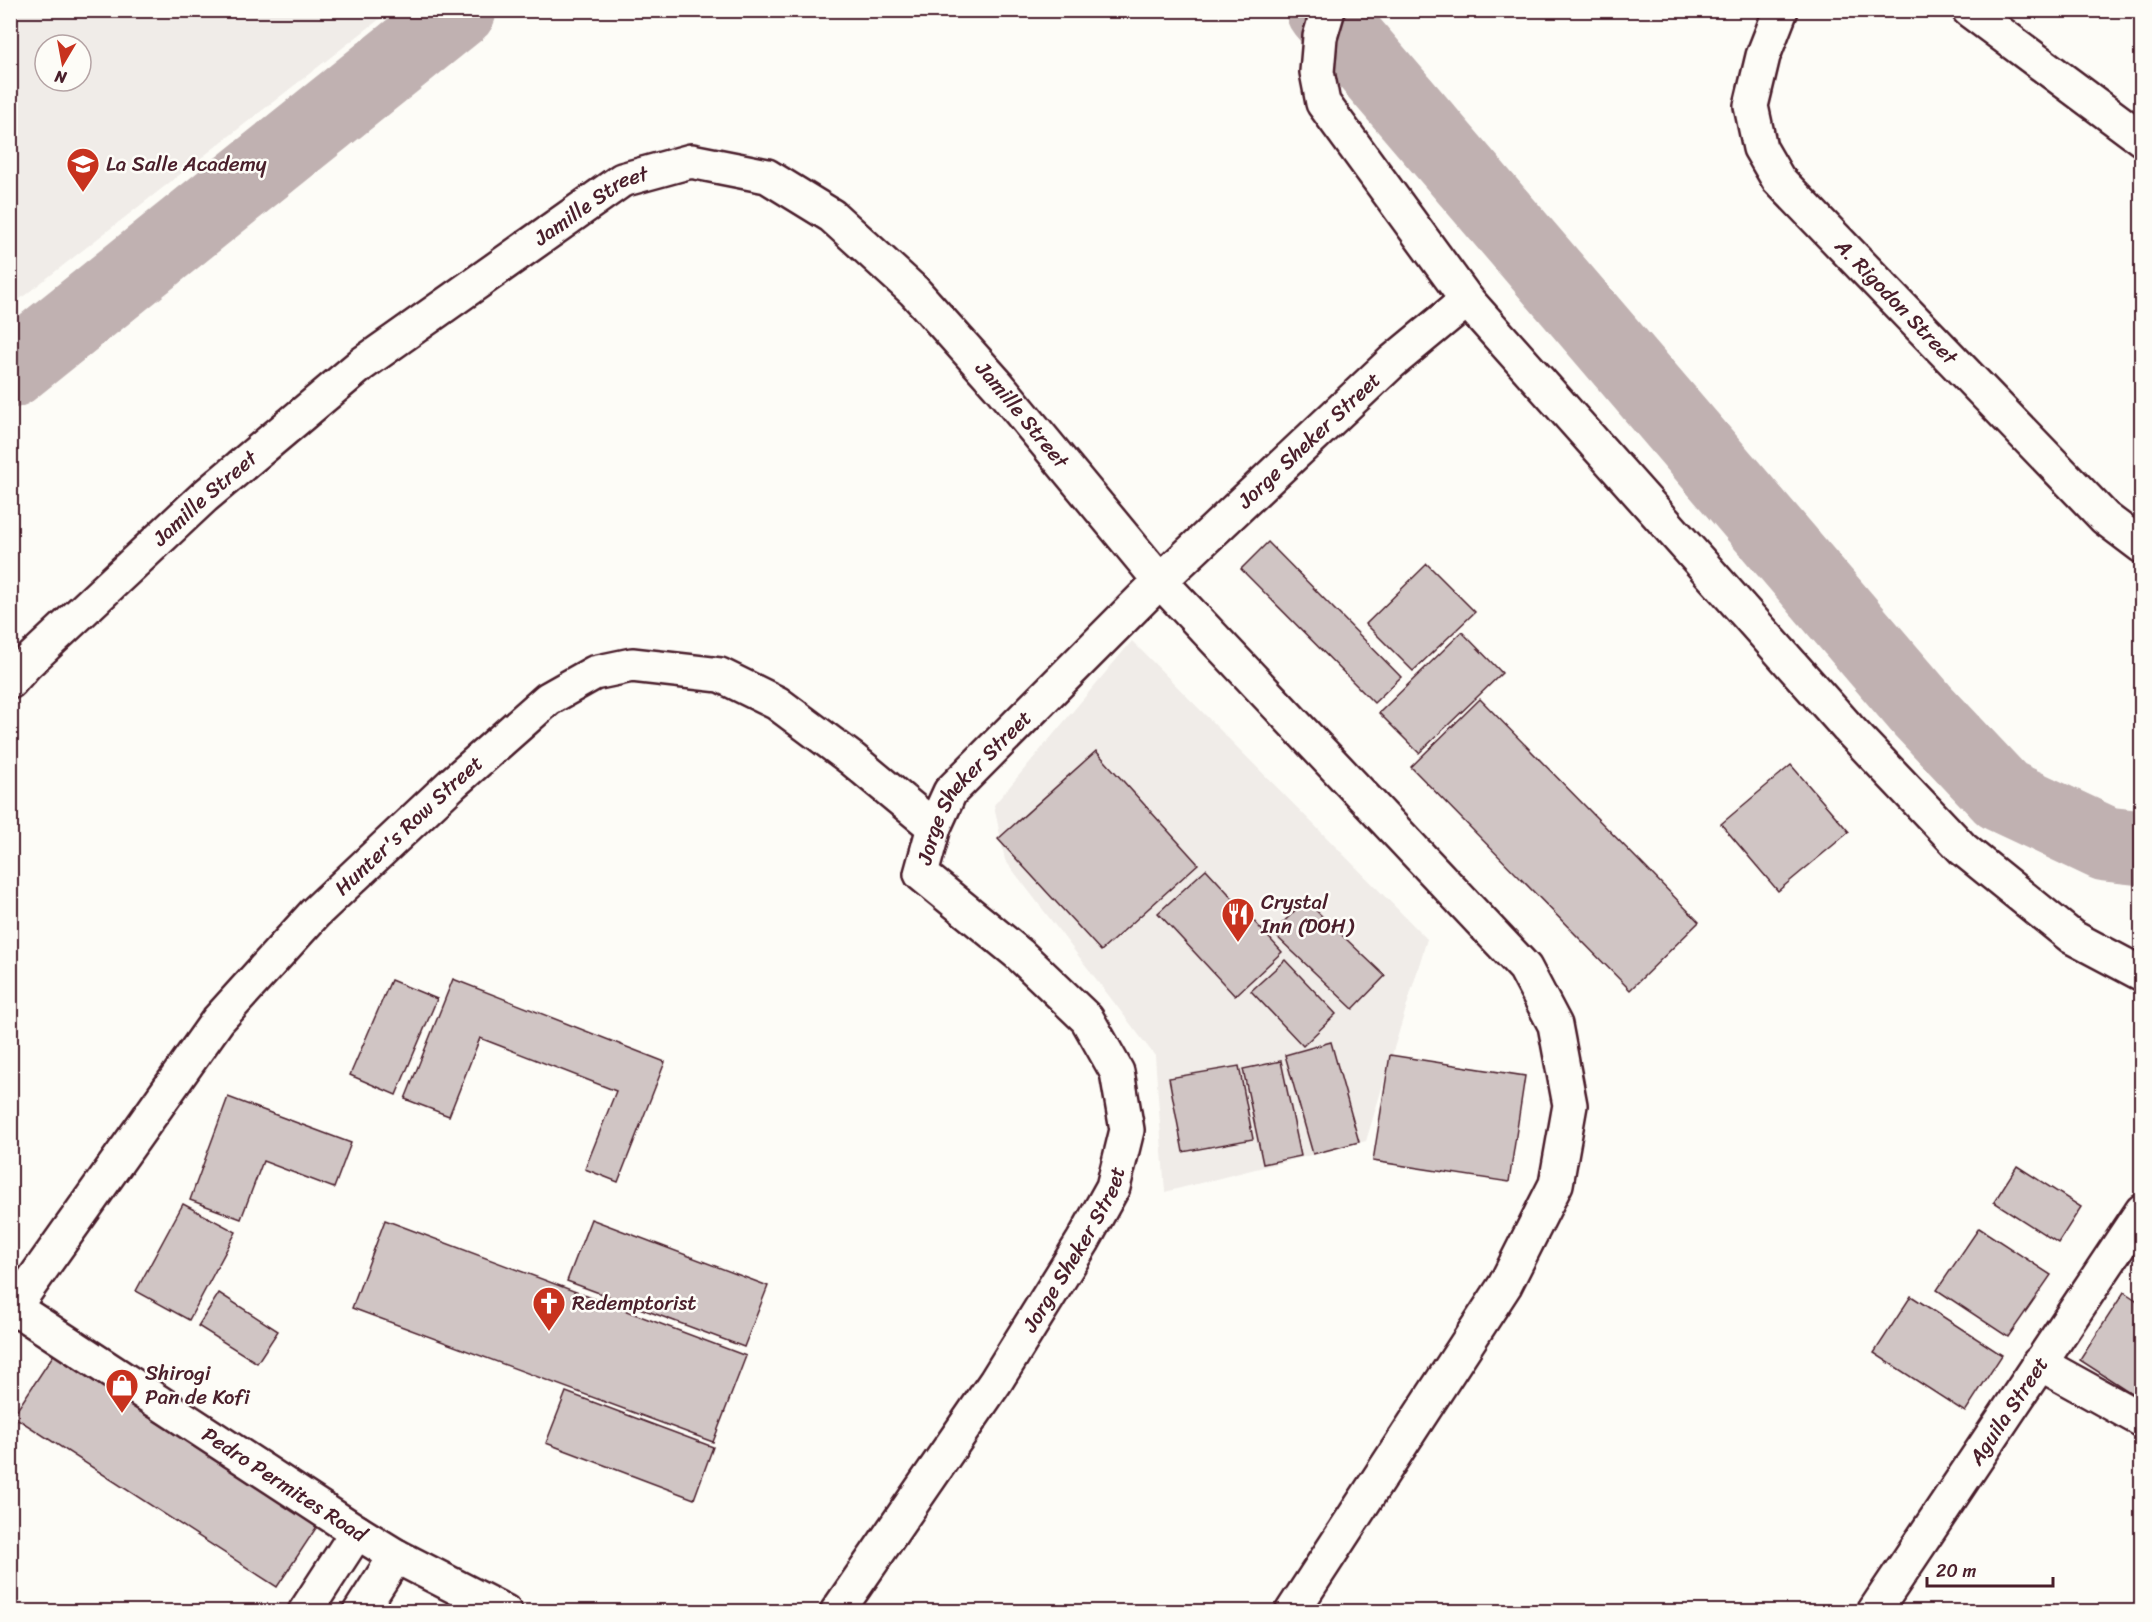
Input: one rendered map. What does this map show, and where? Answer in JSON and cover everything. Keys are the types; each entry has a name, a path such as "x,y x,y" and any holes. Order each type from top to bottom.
{"street":[{"name":"A. Rigodon Street","path":"1781,10 1763,56 1751,106 1760,148 1778,179 2105,518 2142,546"},
{"path":"1969,10 2142,139"},
{"path":"1324,24 1317,72 1323,103 1467,300 1848,728 1963,849 2072,937 2142,974"},
{"name":"Jamille Street","path":"10,682 26,664 204,497 362,364 622,180 691,160 767,176 832,216 914,291 998,385 1160,581 1525,968 1556,1025 1570,1105 1556,1184 1505,1285 1292,1611"},
{"name":"Jorge Sheker Street","path":"837,1611 996,1381 1083,1241 1113,1186 1128,1130 1117,1072 1087,1019 1019,954 921,873 934,827 950,792 1160,581 1392,362 1467,300"},
{"name":"Hunter's Row Street","path":"12,1309 218,1020 300,929 453,783 548,699 594,673 632,665 720,675 777,703 852,759 934,827"},
{"name":"Aguila Street","path":"1875,1611 2142,1211"},
{"name":"Pedro Permites Road","path":"12,1309 396,1556 506,1611"},
{"path":"2039,1363 2142,1420"},
{"path":"305,1611 357,1532"},
{"path":"360,1611 396,1556"}],"shaded area":[{"name":"La Salle Academy","path":"11,10 390,11 11,306"},
{"path":"1132,641 1427,939 1366,1141 1165,1192 1155,1056 1005,860 994,805"}],"building":[{"path":"1268,542 1401,677 1374,703 1241,569"},
{"path":"1427,564 1475,612 1413,671 1366,624"},
{"path":"1462,632 1502,673 1419,753 1379,713"},
{"path":"1480,699 1699,922 1630,990 1411,767"},
{"path":"1096,751 1198,864 1101,951 998,839"},
{"path":"1791,765 1849,832 1778,891 1721,824"},
{"path":"1206,869 1282,952 1235,996 1158,913"},
{"path":"1305,900 1385,976 1353,1009 1273,933"},
{"path":"1285,960 1336,1014 1303,1046 1251,991"},
{"path":"453,979 665,1062 618,1182 585,1169 616,1091 480,1038 449,1116 405,1099"},
{"path":"391,980 437,999 396,1095 350,1075"},
{"path":"1331,1042 1359,1142 1313,1154 1285,1055"},
{"path":"1390,1055 1525,1076 1509,1182 1373,1161"},
{"path":"1281,1061 1301,1156 1263,1164 1243,1069"},
{"path":"1239,1066 1253,1139 1183,1152 1169,1078"},
{"path":"228,1097 351,1143 334,1188 263,1161 241,1219 190,1200"},
{"path":"2017,1166 2081,1207 2058,1243 1994,1202"},
{"path":"183,1204 236,1232 189,1320 136,1291"},
{"path":"591,1219 768,1286 744,1347 567,1281"},
{"name":"Redemptorist","path":"385,1220 746,1356 713,1442 352,1308"},
{"path":"1979,1228 2051,1275 2008,1337 1937,1290"},
{"path":"2124,1292 2142,1304 2142,1400 2080,1360"},
{"path":"219,1293 278,1331 257,1363 198,1326"},
{"path":"1911,1296 2002,1355 1965,1412 1874,1353"},
{"path":"54,1354 318,1525 277,1587 13,1416"},
{"path":"566,1392 713,1447 694,1499 546,1443"}],"waterway":[{"path":"10,371 459,10"},
{"path":"1323,10 1923,711 2002,795 2106,844 2142,848"}],"place":[{"name":"La Salle Academy","path":"83,193"},
{"name":"Crystal Inn (DOH)","path":"1238,943"},
{"name":"Redemptorist","path":"549,1332"},
{"name":"Shirogi Pan de Kofi","path":"122,1414"}]}
